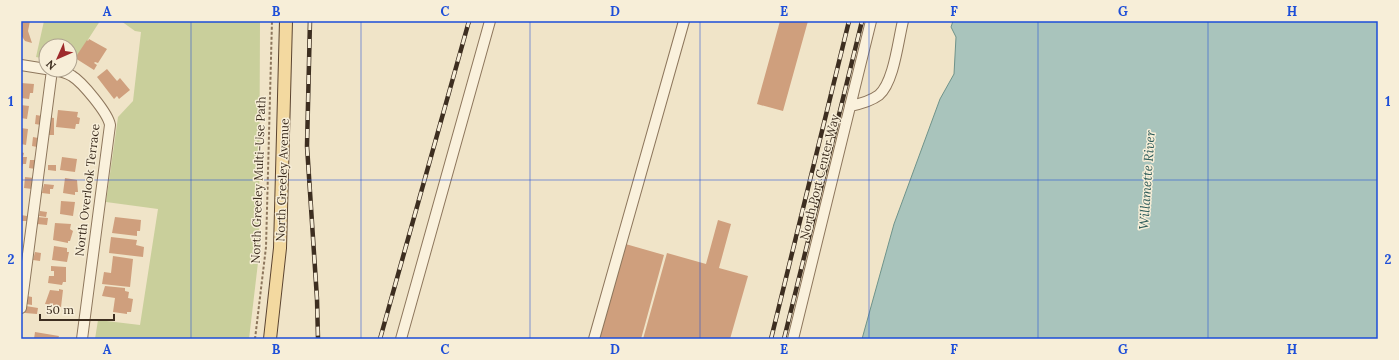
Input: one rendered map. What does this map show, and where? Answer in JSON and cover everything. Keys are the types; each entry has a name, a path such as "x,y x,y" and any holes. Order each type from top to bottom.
{"main road":[{"name":"North Greeley Avenue","path":"270,339 280,248 286,21"}],"street":[{"path":"401,339 490,21"},
{"path":"594,339 684,21"},
{"name":"North Port Center Way","path":"793,339 871,21"},
{"path":"850,106 878,96 886,87 903,21"},
{"path":"21,65 38,68"},
{"path":"21,308 52,78"},
{"name":"North Overlook Terrace","path":"74,78 80,82 106,115 110,125 82,339"}],"path":[{"name":"North Greeley Multi-Use Path","path":"255,339 266,247 272,21"}],"green space":[{"path":"44,21 100,21 78,55 78,38 40,38"},
{"path":"121,21 260,21 259,254 249,339 95,339 98,320 140,325 158,209 106,202 118,117 133,101 141,32 135,31"}],"water":[{"name":"Willamette River","path":"953,21 1378,21 1378,339 862,339 894,224 940,99 954,74 956,37 951,27"}],"building":[{"path":"21,21 30,21 28,31 32,43 25,41 21,35"},
{"path":"780,21 808,21 783,111 757,104"},
{"path":"89,39 107,49 98,63 94,63 97,65 94,70 78,60 78,54 87,40 88,41"},
{"path":"107,69 117,81 120,78 130,90 119,99 117,96 114,99 97,77"},
{"path":"21,83 34,84 33,93 30,93 29,99 21,98"},
{"path":"21,105 29,106 27,119 21,118"},
{"path":"58,110 78,112 77,117 80,118 79,124 76,124 75,129 56,127"},
{"path":"36,115 42,116 41,125 35,124"},
{"path":"48,117 54,118 54,135 47,135"},
{"path":"21,128 28,129 26,145 21,144"},
{"path":"33,137 38,138 37,147 32,146"},
{"path":"21,152 24,153 23,157 27,157 26,164 23,164 22,167"},
{"path":"62,157 77,159 75,172 60,170"},
{"path":"30,160 36,160 35,169 29,168"},
{"path":"48,165 56,165 56,171 48,170"},
{"path":"25,177 34,178 32,189 24,188"},
{"path":"65,178 77,180 78,192 75,192 75,195 63,193"},
{"path":"44,184 54,185 53,189 50,189 50,194 42,193"},
{"path":"61,201 75,202 73,216 60,214"},
{"path":"40,211 47,212 46,217 39,216"},
{"path":"21,215 27,216 27,221 21,221"},
{"path":"37,217 48,218 47,225 37,224"},
{"path":"115,217 141,220 140,231 137,231 137,236 112,233"},
{"path":"718,220 731,224 719,268 748,276 730,339 643,339 667,253 706,264"},
{"path":"55,223 71,224 70,229 73,231 68,243 53,240"},
{"path":"111,237 137,240 136,245 144,247 143,257 109,253"},
{"path":"622,243 664,255 641,339 595,339"},
{"path":"54,246 67,248 67,252 69,252 67,262 52,260"},
{"path":"35,252 41,253 40,261 33,260"},
{"path":"113,256 133,259 130,287 102,284 104,272 111,273"},
{"path":"51,266 66,267 66,282 63,282 62,285 48,283 49,276 54,276 54,271 51,271"},
{"path":"105,286 125,288 125,291 129,292 128,298 133,299 131,312 127,312 127,314 113,312 115,298 102,296"},
{"path":"59,289 63,290 61,307 45,304 50,290 59,291"},
{"path":"27,296 32,297 32,305 26,304"},
{"path":"26,306 38,308 37,314 25,313"},
{"path":"35,332 59,336 58,339 34,339"}],"railway":[{"path":"310,21 307,146 317,299 318,339"},
{"path":"380,339 469,21"},
{"path":"771,339 849,21"},
{"path":"784,339 862,21"}]}
